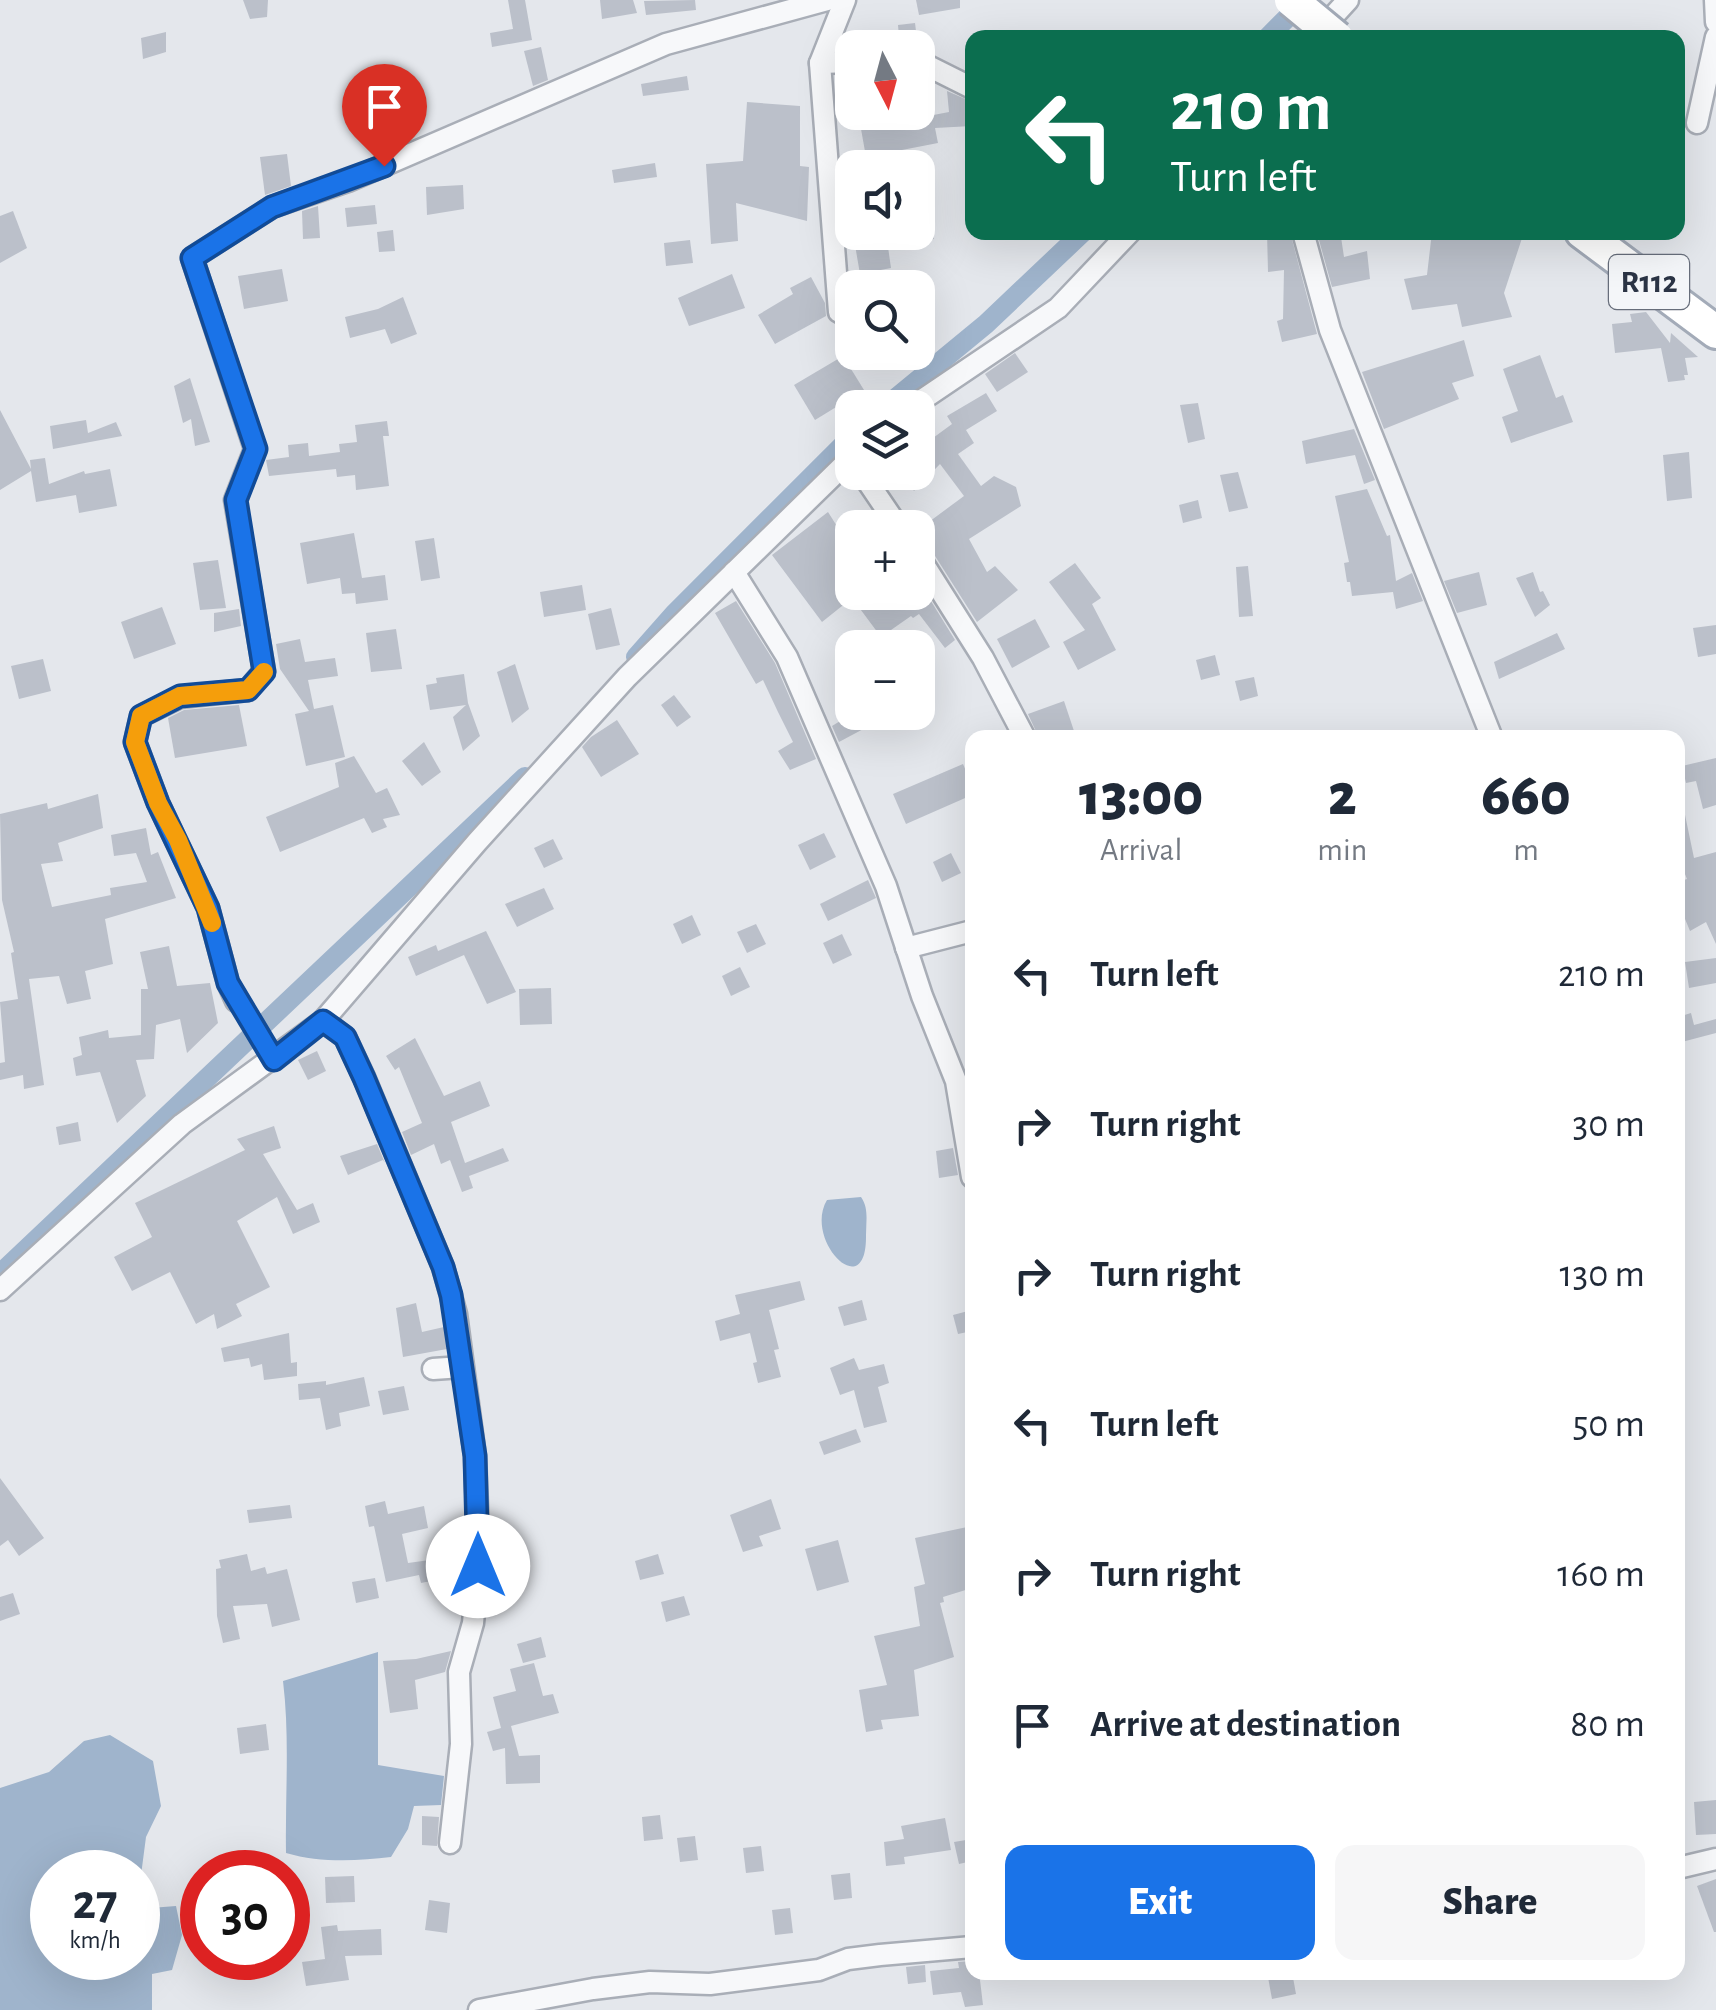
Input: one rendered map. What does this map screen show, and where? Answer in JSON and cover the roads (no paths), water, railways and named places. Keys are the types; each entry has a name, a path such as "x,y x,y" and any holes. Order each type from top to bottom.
{"main road":[{"path":"1291,0 1327,30"},
{"name":"R112","path":"1593,240 1716,332"}],"street":[{"path":"236,1002 208,908 158,803 135,742 141,716 180,696 248,690 264,672 236,500 256,449 192,258 272,207 348,181 666,44 827,0"},
{"path":"836,270 820,63 845,0"},
{"path":"1321,30 1348,0"},
{"path":"1715,0 1716,22"},
{"path":"1696,122 1716,37"},
{"path":"820,63 835,63"},
{"path":"935,69 965,84"},
{"path":"935,391 1058,308 1122,240"},
{"path":"1305,240 1330,330 1489,730"},
{"path":"0,1290 182,1124 270,1054 323,1021 477,842 627,677 835,474"},
{"path":"734,572 787,657 886,886 956,1081 965,1135"},
{"path":"935,582 983,658 1021,730"},
{"path":"906,948 965,933"},
{"path":"323,1021 345,1037 382,1117 414,1205 443,1267 456,1314 475,1456 478,1559 473,1622 459,1672 461,1744 450,1843"},
{"path":"433,1368 462,1367"},
{"path":"1685,1866 1716,1859"},
{"path":"479,2010 612,1986 650,1982 710,1984 819,1970 880,1954 965,1948"}],"lane":[{"path":"236,1002 270,1054"}],"water":[{"path":"861,1197 866,1215 864,1256 857,1265 848,1266 829,1247 822,1216 827,1200"},
{"path":"378,1652 378,1765 444,1776 441,1805 414,1806 408,1829 391,1857 338,1860 310,1858 310,1850 286,1850 283,1681"},
{"path":"110,1735 153,1761 161,1806 146,1837 144,1850 30,1850 30,1980 152,1980 152,2010 0,2010 0,1788 49,1772 84,1741"},
{"path":"176,1906 180,1942 172,1970 160,1972 160,1907"}],"waterway":[{"path":"1275,30 1305,0"},
{"path":"906,390 986,324 1075,240"},
{"path":"636,657 835,453"},
{"path":"0,1274 525,777"}]}
